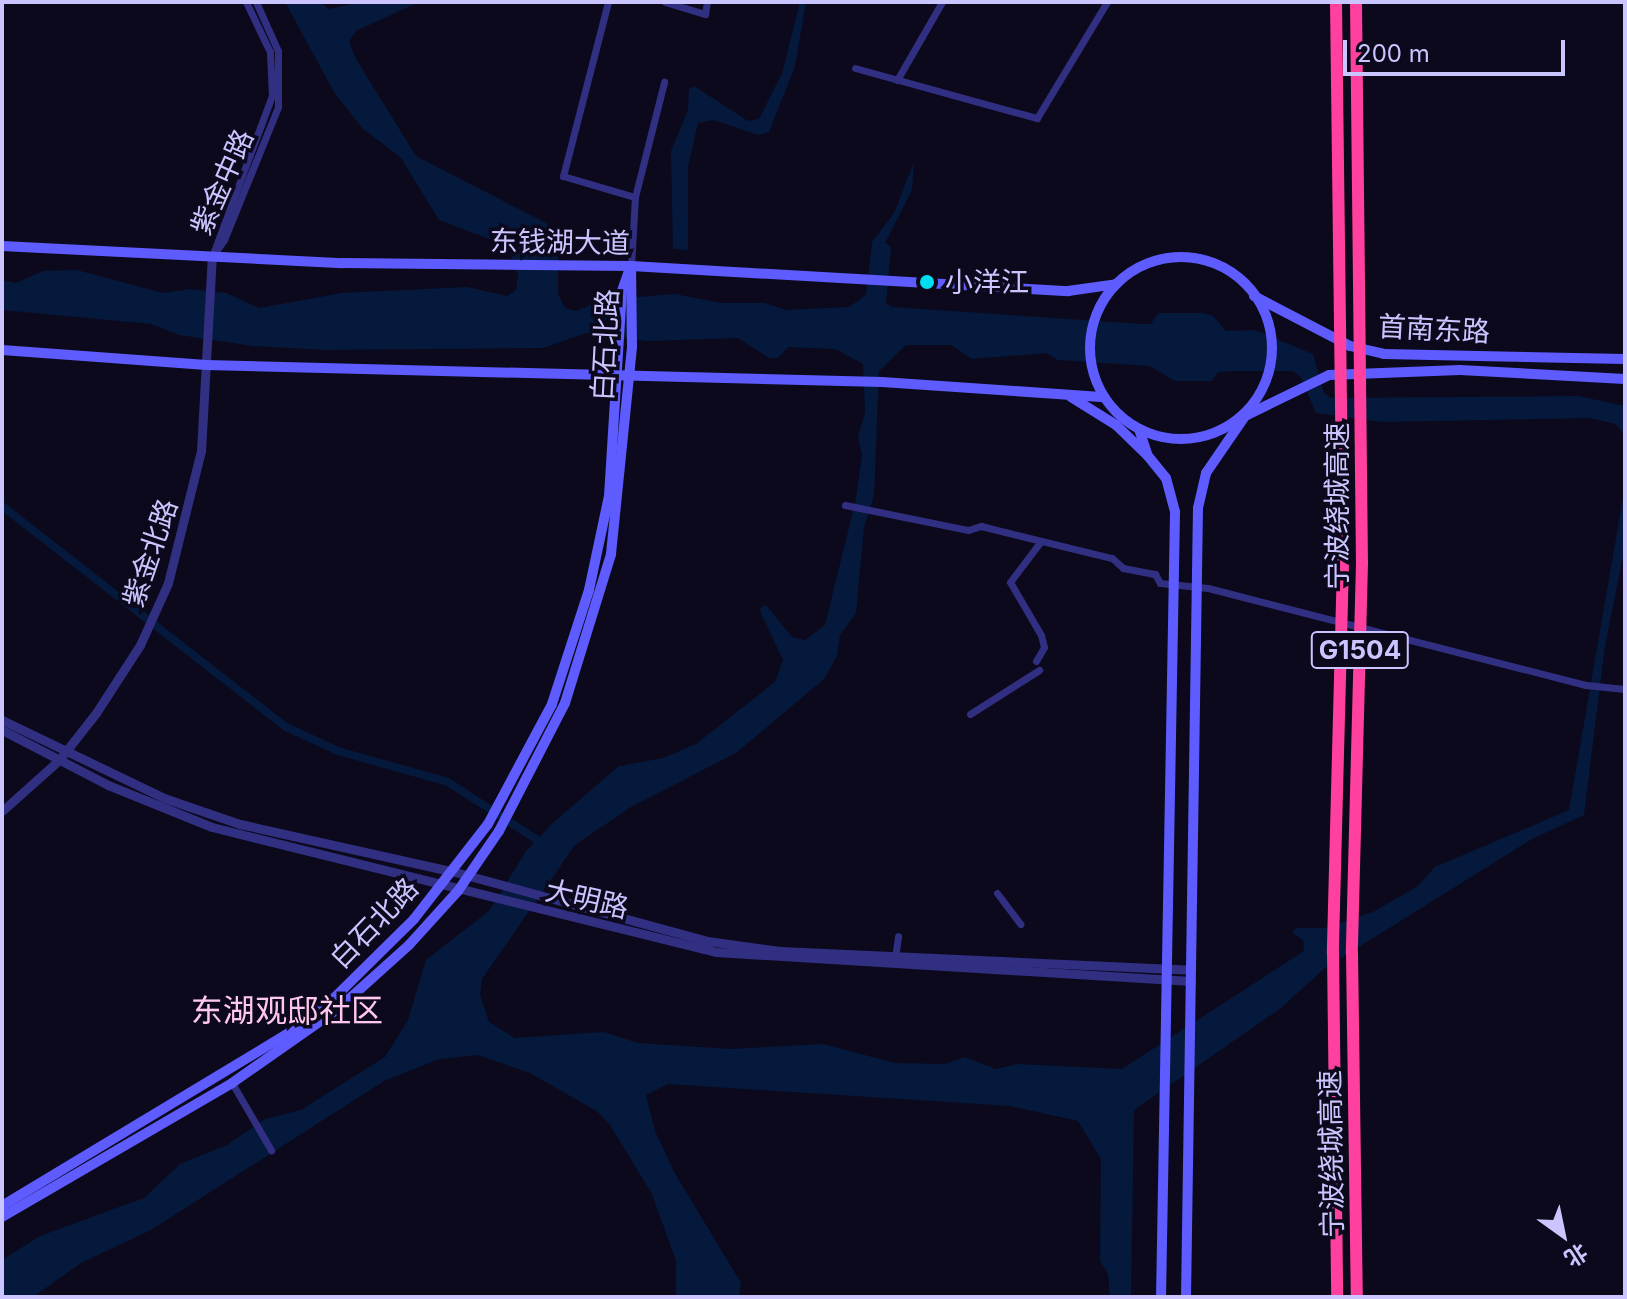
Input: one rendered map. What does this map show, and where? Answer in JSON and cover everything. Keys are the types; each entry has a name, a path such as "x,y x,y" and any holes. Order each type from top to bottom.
{"highway":[{"name":"宁波绕城高速","path":"1336,2 1343,563 1333,953 1337,1297"},
{"name":"宁波绕城高速","path":"1356,2 1362,563 1352,953 1357,1297"}],"main road":[{"name":"东钱湖大道","path":"2,246 212,257 631,266 1068,291 1117,284"},
{"path":"1186,1297 1198,508 1206,473 1269,381 1268,325 1254,296 1213,260 1185,254 1155,259 1117,284 1097,311 1089,338 1091,370 1104,397 1139,429 1173,439 1207,437 1245,416"},
{"name":"白石北路","path":"2,1217 232,1083 375,977 469,877 518,802 565,703 601,595 621,496 622,291 631,266"},
{"name":"白石北路","path":"2,1206 292,1031 370,964 443,887 488,824 506,796 552,704 589,590 609,496 623,376 632,346 635,293 631,266"},
{"name":"首南东路","path":"1254,296 1350,346 1384,354 1625,359"},
{"path":"2,350 206,365 857,381 1104,397"},
{"name":"首南东路","path":"1245,416 1329,375 1460,370 1625,379"},
{"path":"1066,394 1116,425 1148,456 1166,478 1175,512 1176,585 1162,1085 1161,1297"},
{"path":"1139,429 1148,456"}],"street":[{"name":"紫金中路","path":"212,257 272,95 270,52 246,2"},
{"name":"紫金中路","path":"212,257 224,240 278,107 278,51 256,2"},
{"path":"608,2 563,176 635,197"},
{"path":"665,2 705,14 707,2"},
{"path":"897,80 942,2"},
{"path":"855,68 1037,118 1107,2"},
{"path":"631,266 635,197 664,82"},
{"name":"紫金北路","path":"2,811 63,756 140,645 178,554 196,484 212,257"},
{"path":"849,506 1041,541 1112,558 1123,568 1155,574 1160,583 1198,587 1586,685 1625,689"},
{"path":"970,714 1037,666 1044,647 1041,635 1010,582 1034,557 1041,541"},
{"name":"大明路","path":"2,720 166,811 212,827 458,891 716,952 1058,967 1166,967 1191,976"},
{"name":"大明路","path":"2,730 164,798 240,824 455,872 540,898 707,941 780,951 1165,983 1191,976"},
{"path":"997,893 1020,924"},
{"path":"895,960 898,936"},
{"path":"232,1083 271,1150"}],"water":[{"path":"285,2 320,2 329,9 362,2 419,2 356,31 349,41 356,59 416,156 548,224 558,246 558,294 565,308 576,311 602,300 675,294 721,303 765,303 786,310 849,307 866,295 872,242 894,213 914,162 912,190 885,243 891,247 886,303 892,307 1143,324 1151,324 1158,313 1202,313 1212,315 1226,331 1255,330 1313,354 1324,393 1331,398 1578,396 1625,406 1625,436 1616,424 1590,418 1382,422 1316,413 1301,377 1292,371 1218,372 1212,381 1175,381 1150,366 1058,360 1046,353 972,359 951,345 906,345 879,371 874,496 864,527 856,613 840,635 837,656 824,679 736,753 631,807 575,845 482,979 480,995 489,1022 515,1038 604,1032 638,1043 731,1049 823,1044 895,1063 945,1064 965,1057 996,1069 1017,1064 1122,1069 1304,951 1303,940 1292,932 1297,928 1326,928 1375,911 1418,886 1435,867 1569,810 1625,486 1625,546 1605,646 1584,815 1532,839 1325,968 1281,1008 1134,1110 1131,1297 1110,1297 1108,1274 1100,1261 1101,1159 1078,1121 1010,1106 668,1084 646,1095 655,1131 674,1172 741,1283 739,1297 676,1297 676,1261 652,1194 610,1125 598,1112 530,1073 478,1055 439,1059 384,1081 151,1230 81,1263 33,1297 2,1297 2,1260 40,1236 144,1198 180,1164 227,1145 265,1119 301,1110 385,1057 408,1020 426,960 489,911 526,851 554,822 619,766 663,758 696,744 775,682 783,660 759,609 766,605 792,637 805,640 825,625 856,499 862,454 858,437 865,412 863,364 835,349 788,347 778,358 769,358 738,338 648,341 586,333 543,348 325,350 253,346 179,335 151,324 2,310 2,280 16,283 43,271 77,270 163,293 190,289 226,293 259,308 342,293 467,287 507,296 516,290 518,275 508,246 439,220 401,158 362,128 334,92"},
{"path":"800,2 806,2 795,66 769,132 758,135 714,120 698,123 688,167 688,250 673,249 671,151 688,110 689,89 694,86 748,121 759,119 782,73"}],"waterway":[{"path":"2,506 286,727 338,751 448,782 545,845"}],"place":[{"name":"小洋江","path":"927,282"}],"district":[{"name":"东湖观邸社区","path":"287,1011"}]}
